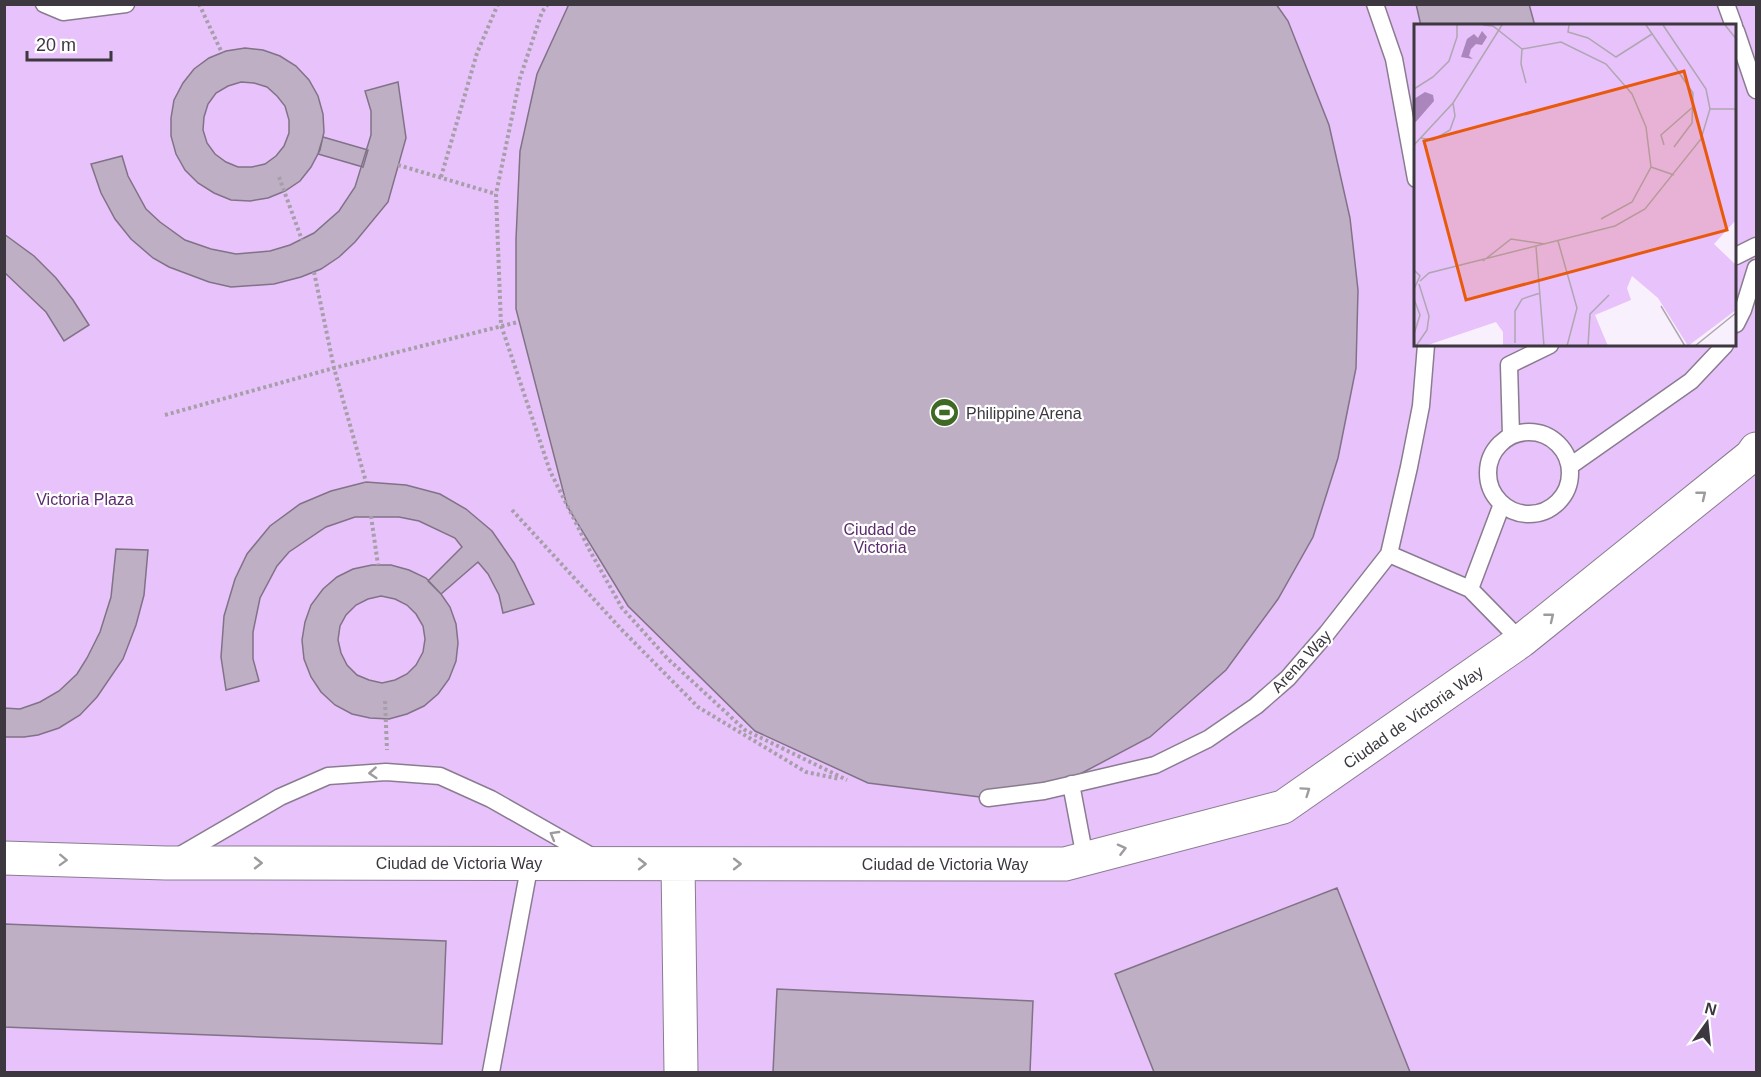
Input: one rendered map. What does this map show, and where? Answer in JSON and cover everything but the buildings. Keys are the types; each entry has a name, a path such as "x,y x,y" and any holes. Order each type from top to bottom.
{"street":[{"name":"Ciudad de Victoria Way","path":"4,858 166,863 1065,864 1284,807 1521,641 1751,456 1756,449"},
{"path":"678,864 681,1072"}],"lane":[{"path":"44,4 63,12 126,4"},
{"path":"1375,4 1394,59 1414,168"},
{"path":"1726,4 1733,24"},
{"path":"1737,34 1756,90"},
{"path":"1737,256 1756,246"},
{"path":"1737,322 1756,268"},
{"name":"Arena Way","path":"988,798 1044,791 1155,765 1208,739 1256,706 1288,678 1327,633 1389,554 1421,406 1426,346"},
{"path":"1511,435 1509,365 1548,346"},
{"path":"1570,466 1691,381 1724,346"},
{"path":"1524,432 1536,432 1548,436 1566,454 1570,466 1567,490 1559,501 1538,513 1514,512 1493,494 1488,481 1488,467 1492,454 1500,443 1511,435 1524,432"},
{"path":"1470,590 1502,504"},
{"path":"1389,554 1470,590 1521,641"},
{"path":"166,863 280,797 328,776 386,772 440,776 491,799 604,864"},
{"path":"1071,784 1085,858"},
{"path":"491,1072 530,863"}],"path":[{"path":"199,4 222,53"},
{"path":"441,177 477,53 498,4"},
{"path":"512,510 622,630 698,707 807,772 847,780 745,729 667,657 622,608 590,551 550,471 501,324 496,194 520,78 542,12 548,4"},
{"path":"398,165 496,194"},
{"path":"279,177 302,240"},
{"path":"314,272 334,368 366,482"},
{"path":"165,415 501,324 518,322"},
{"path":"371,516 378,565"},
{"path":"385,701 386,772"}],"green space":[{"name":"Ciudad de Victoria","path":"5,5 1756,5 1756,1072 5,1072"}],"place":[{"name":"Philippine Arena","path":"945,413"}],"park label":[{"name":"Victoria Plaza","path":"85,499"}]}
